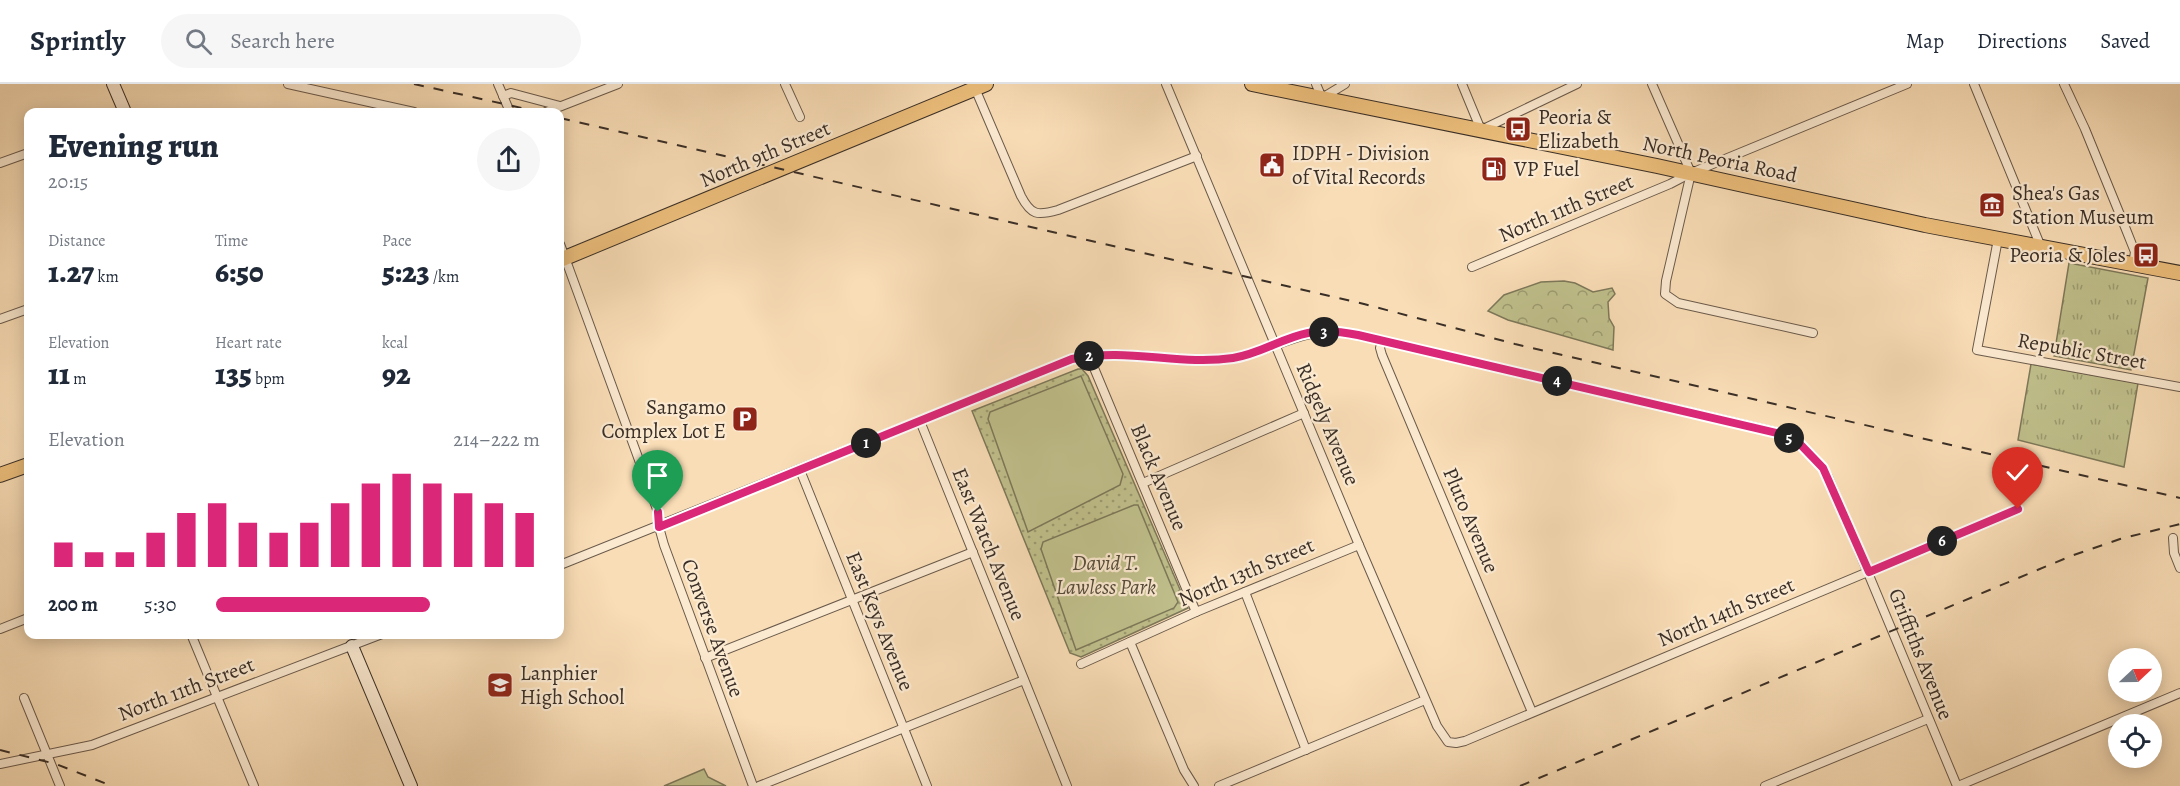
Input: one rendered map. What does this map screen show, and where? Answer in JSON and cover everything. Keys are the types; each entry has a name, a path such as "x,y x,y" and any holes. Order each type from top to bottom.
{"main road":[{"name":"North Peoria Road","path":"1251,84 1691,173 1866,213 2180,273"},
{"name":"North 9th Street","path":"564,259 978,86"},
{"path":"0,475 24,466"}],"street":[{"path":"113,84 123,108"},
{"path":"288,84 396,108"},
{"path":"498,84 508,108"},
{"path":"556,108 618,84"},
{"path":"785,84 800,117"},
{"name":"Ridgely Avenue","path":"1166,84 1425,700 1437,726 1448,742"},
{"path":"1316,84 1322,98 1345,84"},
{"path":"1462,84 1481,130 1577,84"},
{"path":"1652,84 1691,173 1665,294 1678,303 1813,333"},
{"name":"North 11th Street","path":"1472,267 1906,84"},
{"path":"1974,84 2042,247"},
{"path":"2064,84 2132,244 2135,252 2133,264"},
{"path":"978,86 1027,207 1032,211 1042,214 1058,210 1197,156"},
{"path":"503,96 511,93 561,106"},
{"path":"0,163 24,154"},
{"name":"Republic Street","path":"1998,239 1977,350 2180,387"},
{"name":"Converse Avenue","path":"564,265 658,512 659,527 753,786"},
{"path":"0,320 24,311"},
{"path":"564,564 1072,359 1130,354 1216,360 1255,353 1308,333 1329,331 1382,340"},
{"name":"Griffiths Avenue","path":"1382,340 1772,430 1799,443 1817,460 1828,477 1957,786"},
{"name":"Pluto Avenue","path":"1382,340 1380,348 1382,354 1532,712"},
{"name":"Black Avenue","path":"1089,356 1196,612"},
{"path":"1143,483 1304,413"},
{"name":"East Watch Avenue","path":"920,421 1066,786"},
{"name":"East Keys Avenue","path":"800,470 927,786"},
{"name":"North 14th Street","path":"1448,742 1465,741 2018,509"},
{"path":"2173,538 2174,553 2180,568"},
{"name":"North 13th Street","path":"1081,664 1196,612 1359,545"},
{"path":"705,658 973,552"},
{"path":"1245,592 1306,750"},
{"path":"0,629 24,620"},
{"path":"193,639 254,786"},
{"name":"North 11th Street","path":"0,764 92,745 370,639"},
{"path":"1130,642 1184,770 1194,786"},
{"path":"352,646 411,786"},
{"path":"759,786 1024,680"},
{"path":"1957,786 2180,693"},
{"path":"24,698 60,786"},
{"path":"1219,786 1425,700"},
{"path":"1765,786 1928,719"}],"green space":[{"path":"2069,263 2148,278 2131,370 2054,356"},
{"path":"1541,282 1575,283 1593,292 1612,288 1615,294 1608,302 1609,318 1614,327 1613,350 1508,320 1488,311 1504,295"},
{"path":"2031,364 2138,383 2124,467 2018,440"},
{"name":"David T. Lawless Park","path":"1082,369 1088,376 1188,608 1081,657 1070,653 972,411"},
{"path":"1081,376 1123,474 1120,485 1028,532 988,419 990,412"},
{"path":"1138,505 1178,602 1174,608 1076,650 1041,549 1043,542"},
{"path":"704,769 708,777 726,786 664,786"}],"railway":[{"path":"414,84 522,108"},
{"path":"564,119 1364,304 1515,344 2180,498"},
{"path":"1520,786 2071,556 2120,539 2180,524"},
{"path":"0,750 56,764 112,786"}],"place":[{"name":"Peoria & Elizabeth","path":"1518,129"},
{"name":"IDPH - Division of Vital Records","path":"1272,165"},
{"name":"VP Fuel","path":"1494,169"},
{"name":"Shea's Gas Station Museum","path":"1992,205"},
{"name":"Peoria & Joles","path":"2146,255"},
{"name":"Sangamo Complex Lot E","path":"745,419"},
{"name":"Lanphier High School","path":"500,685"}],"route":[{"path":"658,512 659,527 1072,359 1098,354 1130,354 1216,360 1255,353 1308,333 1329,331 1358,335 1772,430 1781,434 1799,443 1823,468 1869,572 2018,509"}]}
